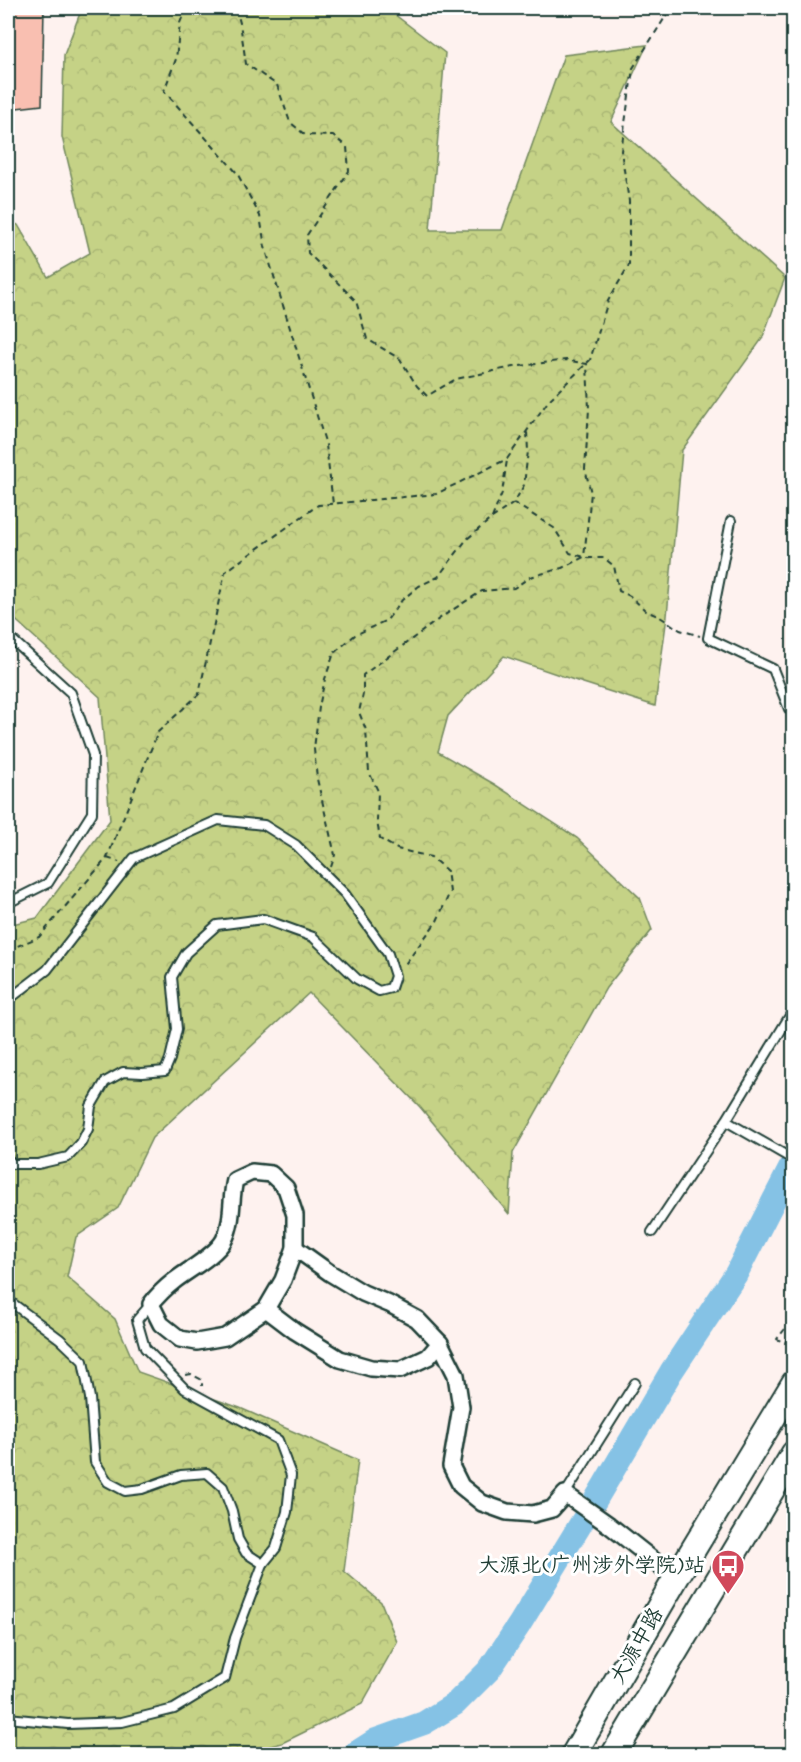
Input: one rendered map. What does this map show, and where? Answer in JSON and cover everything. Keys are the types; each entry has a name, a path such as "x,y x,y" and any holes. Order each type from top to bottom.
{"main road":[{"name":"大源中路","path":"574,1755 676,1578 794,1383"},
{"name":"大源中路","path":"614,1755 794,1453"}],"street":[{"path":"252,1172 271,1174 286,1188 295,1215 295,1248 283,1280 266,1309 225,1337 197,1342 180,1339 161,1324 151,1304 173,1282 207,1258 224,1240 231,1217 235,1180 252,1172"},
{"path":"295,1248 363,1293 417,1319 440,1343 456,1375 461,1407 451,1466 461,1486 482,1503 507,1512 532,1514 552,1509 571,1498 676,1578"},
{"path":"266,1309 295,1331 340,1359 371,1368 400,1370 428,1357 440,1343"}],"lane":[{"path":"731,521 708,638 773,669 789,709 794,714"},
{"path":"8,636 71,693 93,754 92,813 48,883 8,903"},
{"path":"8,1000 47,970 134,858 218,820 264,825 296,845 345,894 388,954 395,976 391,988 379,991 357,979 313,937 263,919 218,925 186,953 172,977 177,1029 165,1071 123,1072 105,1082 91,1106 88,1129 81,1143 68,1157 38,1164 13,1164 8,1159"},
{"path":"652,1232 726,1121 794,1009"},
{"path":"726,1121 794,1160"},
{"path":"8,1300 83,1361 90,1398 95,1462 108,1482 125,1491 142,1489 180,1475 207,1473 223,1487 238,1539 246,1553 263,1564"},
{"path":"8,1718 68,1724 122,1722 174,1709 225,1678 236,1638 263,1564 276,1548 287,1512 291,1476 278,1440 185,1389 145,1347 137,1320 151,1304"},
{"path":"571,1498 635,1383"}],"path":[{"path":"186,8 180,23 176,59 164,91 237,173 260,216 265,247 326,445 333,504"},
{"path":"236,8 246,64 277,85 290,122 305,135 333,136 347,147 349,171 307,235 308,253 356,301 367,339 400,359 417,386 428,396 456,379 513,367 567,360 586,364"},
{"path":"8,950 39,937 107,858 158,732 199,694 225,572 318,505 436,495 507,459 549,400 590,360 608,301 629,265 629,201 621,151 633,68 671,8"},
{"path":"584,557 591,493 585,469 589,409 586,364"},
{"path":"328,877 335,855 317,780 315,749 319,707 334,653 354,635 387,620 402,600 418,586 438,577 467,539 514,503 524,485 528,451 527,432"},
{"path":"492,518 502,493 507,459"},
{"path":"514,503 554,528 570,553 584,557 604,558 614,566 619,591 630,596 646,611 680,630 708,638"},
{"path":"395,976 437,921 450,892 447,871 431,857 397,849 380,839 377,822 378,791 369,772 366,730 359,712 363,694 363,675 443,616 482,591 514,588 530,577 562,568 584,557"},
{"path":"785,1329 777,1339 784,1343 792,1331"}],"green space":[{"path":"82,8 386,8 445,53 430,230 502,230 564,55 647,45 611,122 785,278 762,339 682,450 667,616 655,706 504,656 448,716 438,752 494,784 577,838 640,898 652,930 606,988 513,1153 509,1214 420,1107 309,993 152,1138 118,1208 76,1237 67,1277 115,1319 138,1372 240,1408 358,1460 344,1571 381,1602 397,1642 362,1704 282,1743 241,1754 8,1754 8,925 37,918 110,820 100,697 8,613 8,220 18,225 48,277 90,253 62,137 64,55"}],"building":[{"path":"8,8 44,8 42,105 8,109"}],"waterway":[{"path":"354,1754 376,1740 424,1723 455,1704 489,1670 596,1499 671,1372 736,1274 794,1161"}],"place":[{"name":"大源北(广州涉外学院)站","path":"728,1595"}]}
